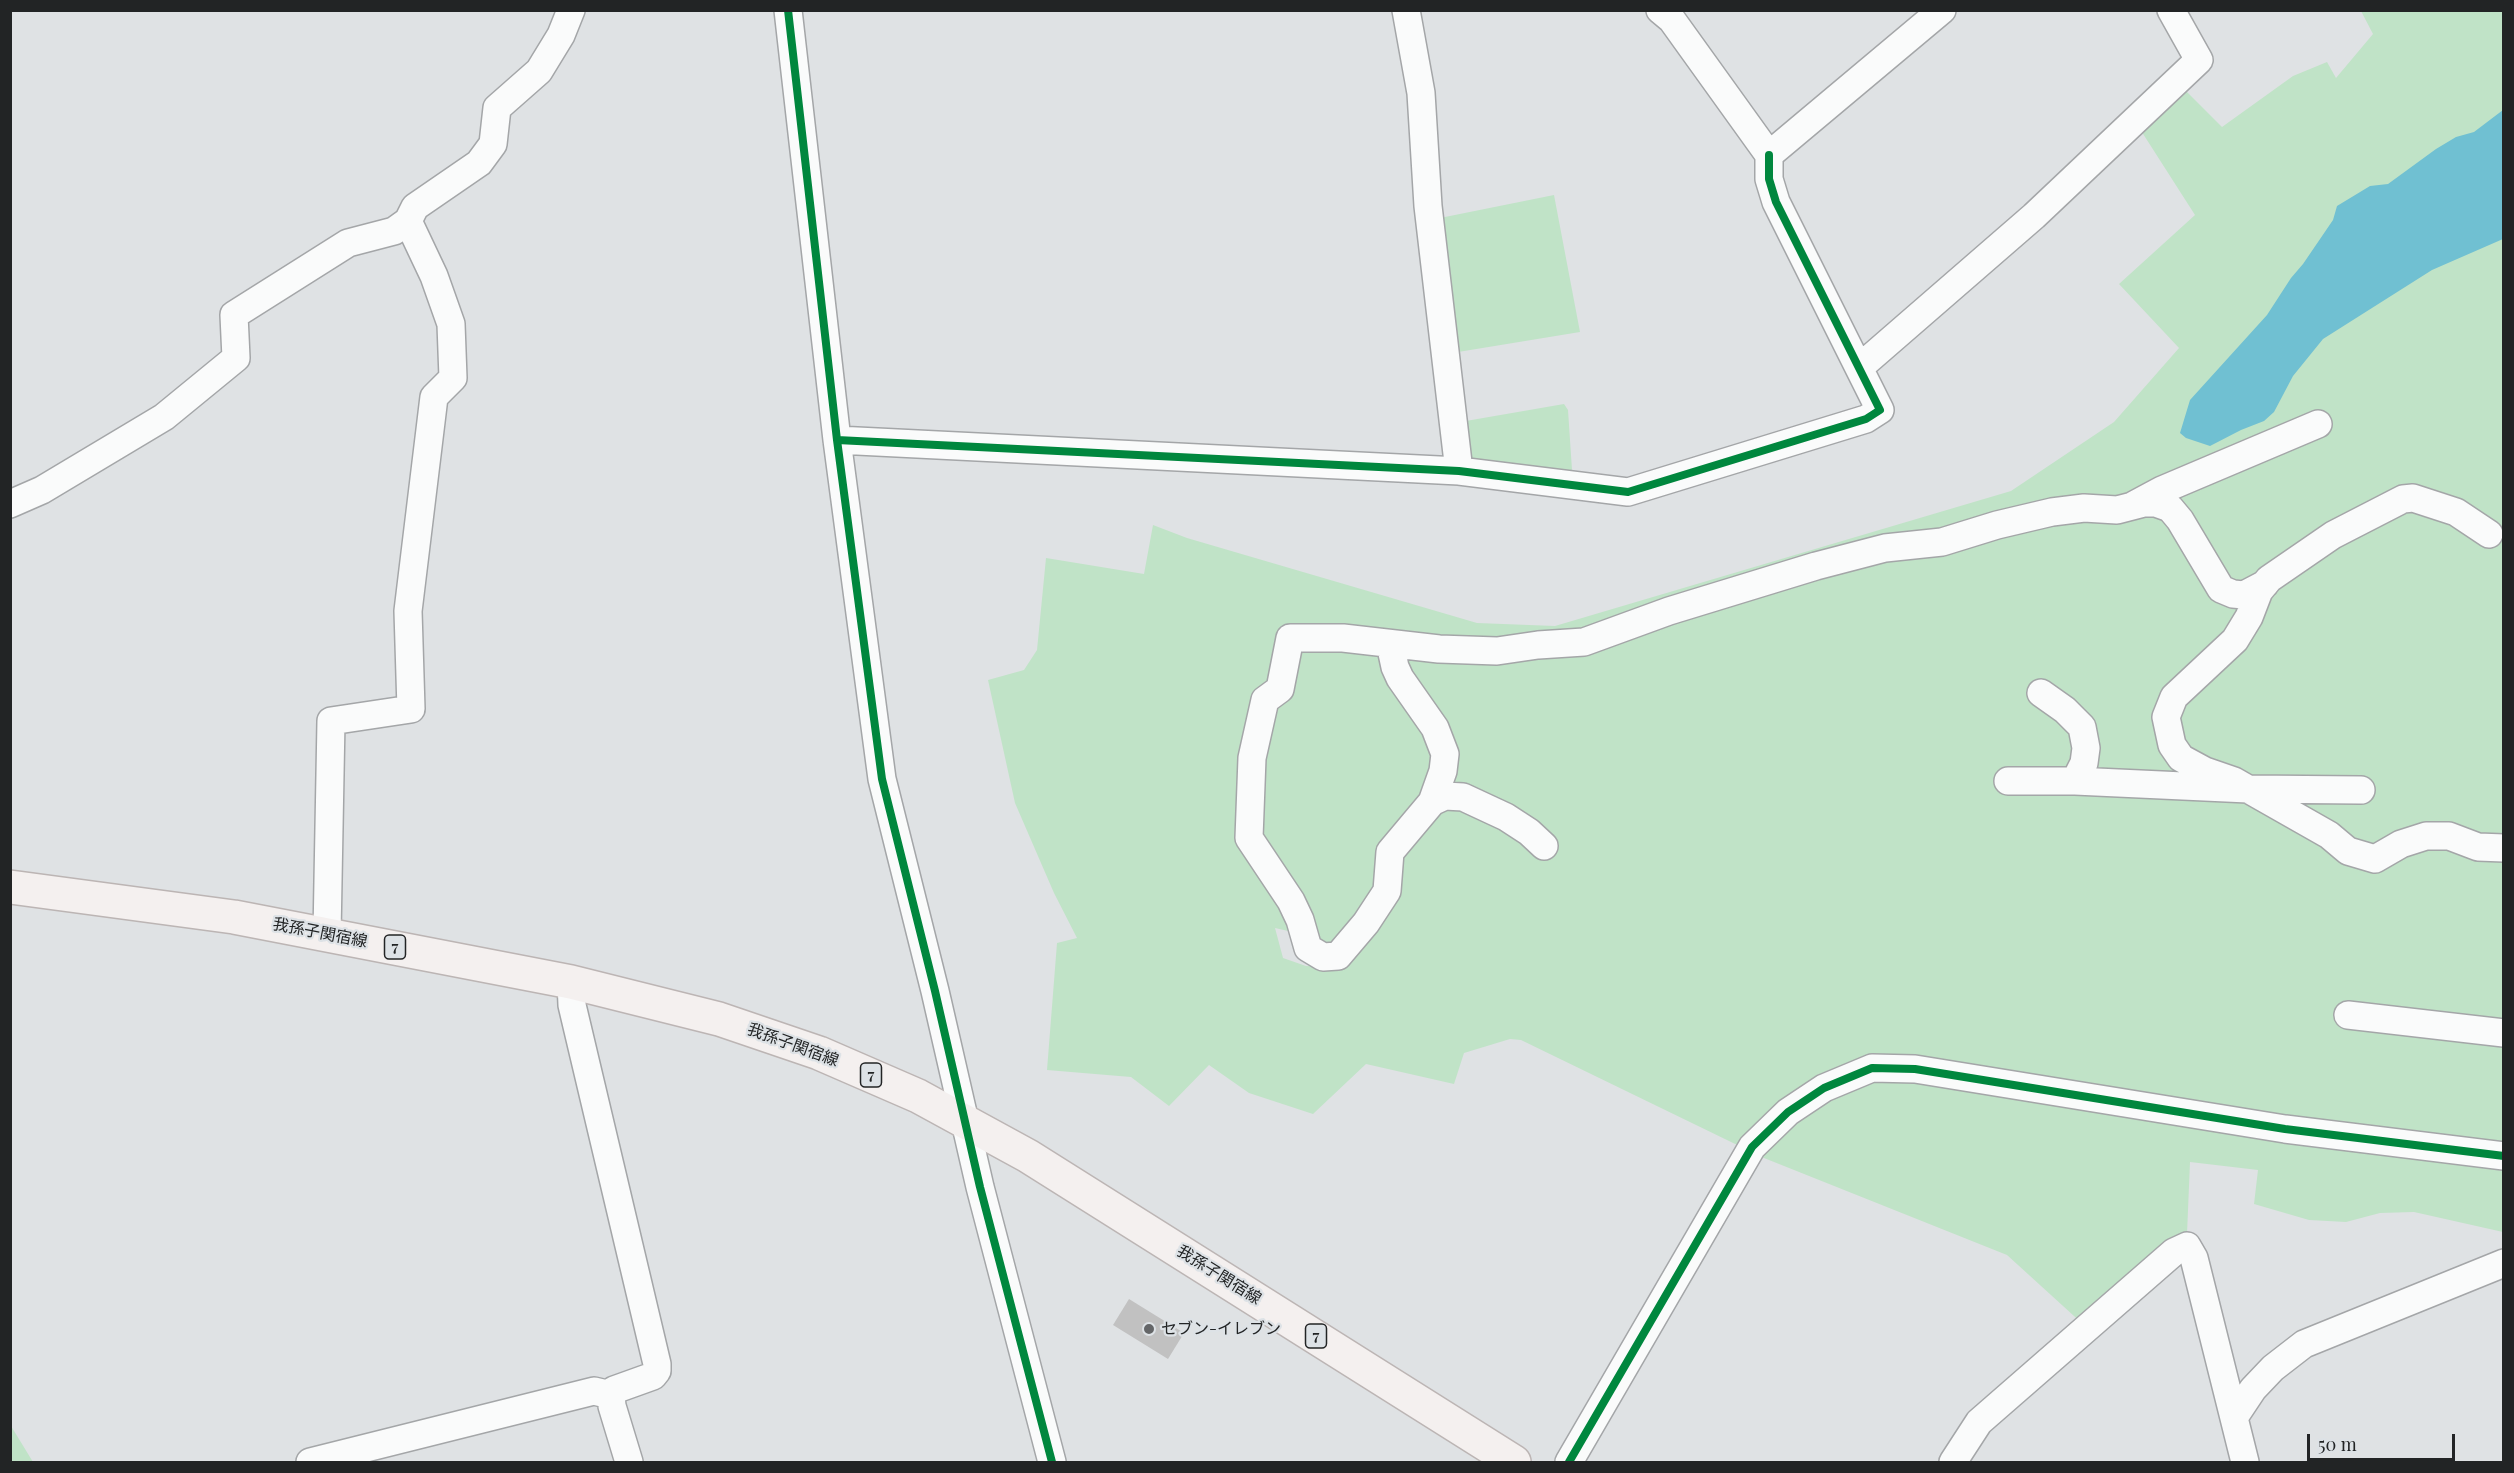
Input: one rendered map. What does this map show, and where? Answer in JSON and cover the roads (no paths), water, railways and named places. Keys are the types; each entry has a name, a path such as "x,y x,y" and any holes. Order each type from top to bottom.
{"main road":[{"name":"我孫子関宿線","path":"10,887 234,917 327,934 571,982 719,1018 774,1036 893,1084 965,1120 1051,1170 1514,1462"}],"street":[{"path":"10,504 42,490 164,417 236,358 234,315 348,243 394,231 408,221 415,207 479,163 493,144 497,108 539,71 561,35 571,10"},
{"path":"788,10 837,440 882,779 980,1187 1052,1462"},
{"path":"1406,10 1421,93 1428,206 1459,471"},
{"path":"837,440 1459,471 1628,492 1866,418 1880,410 1776,202 1769,179 1769,155 1672,20 1660,10"},
{"path":"1769,155 1942,10"},
{"path":"1860,367 2034,216 2199,60 2171,10"},
{"path":"327,934 331,721 411,709 408,611 431,420 434,397 453,378 451,324 434,276 408,221"},
{"path":"2133,506 2162,490 2318,424"},
{"path":"2180,520 2184,489 2192,477"},
{"path":"2489,534 2456,512 2413,498 2403,499 2333,535 2269,579 2259,591 2249,617 2235,640 2174,697 2166,717 2172,745 2181,758 2205,771 2234,781 2329,835 2348,851 2363,857 2375,859 2401,844 2426,836 2449,836 2478,847 2504,848"},
{"path":"1390,644 1400,678 1436,728 1445,754 1443,771 1432,802 1390,852 1388,891 1366,923 1338,956 1323,957 1308,948 1300,920 1291,901 1249,838 1252,758 1264,700 1280,689 1290,638 1343,638 1439,649 1497,651 1584,642 1669,611 1816,566 1885,548 1942,542 1997,525 2052,512 2084,508 2117,510 2156,504 2170,508 2180,520 2221,589 2233,594 2244,595 2265,584"},
{"path":"2041,693 2065,710 2082,727 2084,763 2074,781"},
{"path":"2008,781 2074,781 2248,789 2361,790"},
{"path":"1432,802 1445,796 1463,797 1506,817 1529,832 1544,846"},
{"path":"571,982 572,1005 657,1364 657,1371 653,1376 614,1390 611,1395 612,1406 629,1462"},
{"path":"2348,1015 2504,1032"},
{"path":"1569,1462 1752,1147 1788,1112 1824,1088 1872,1068 1915,1069 2285,1129 2504,1156"},
{"path":"1953,1462 1979,1422 2174,1252 2187,1246 2194,1258 2235,1416 2237,1439 2245,1462"},
{"path":"2235,1416 2253,1389 2273,1368 2304,1344 2504,1263"},
{"path":"310,1462 594,1391 611,1395"}],"water":[{"path":"2503,110 2503,239 2432,270 2323,339 2293,376 2274,412 2264,421 2210,446 2186,438 2180,433 2190,400 2267,315 2333,220 2337,206 2370,186 2388,184 2436,149 2456,137 2474,132"}],"place":[{"name":"セブン-イレブン","path":"1149,1329"}]}
